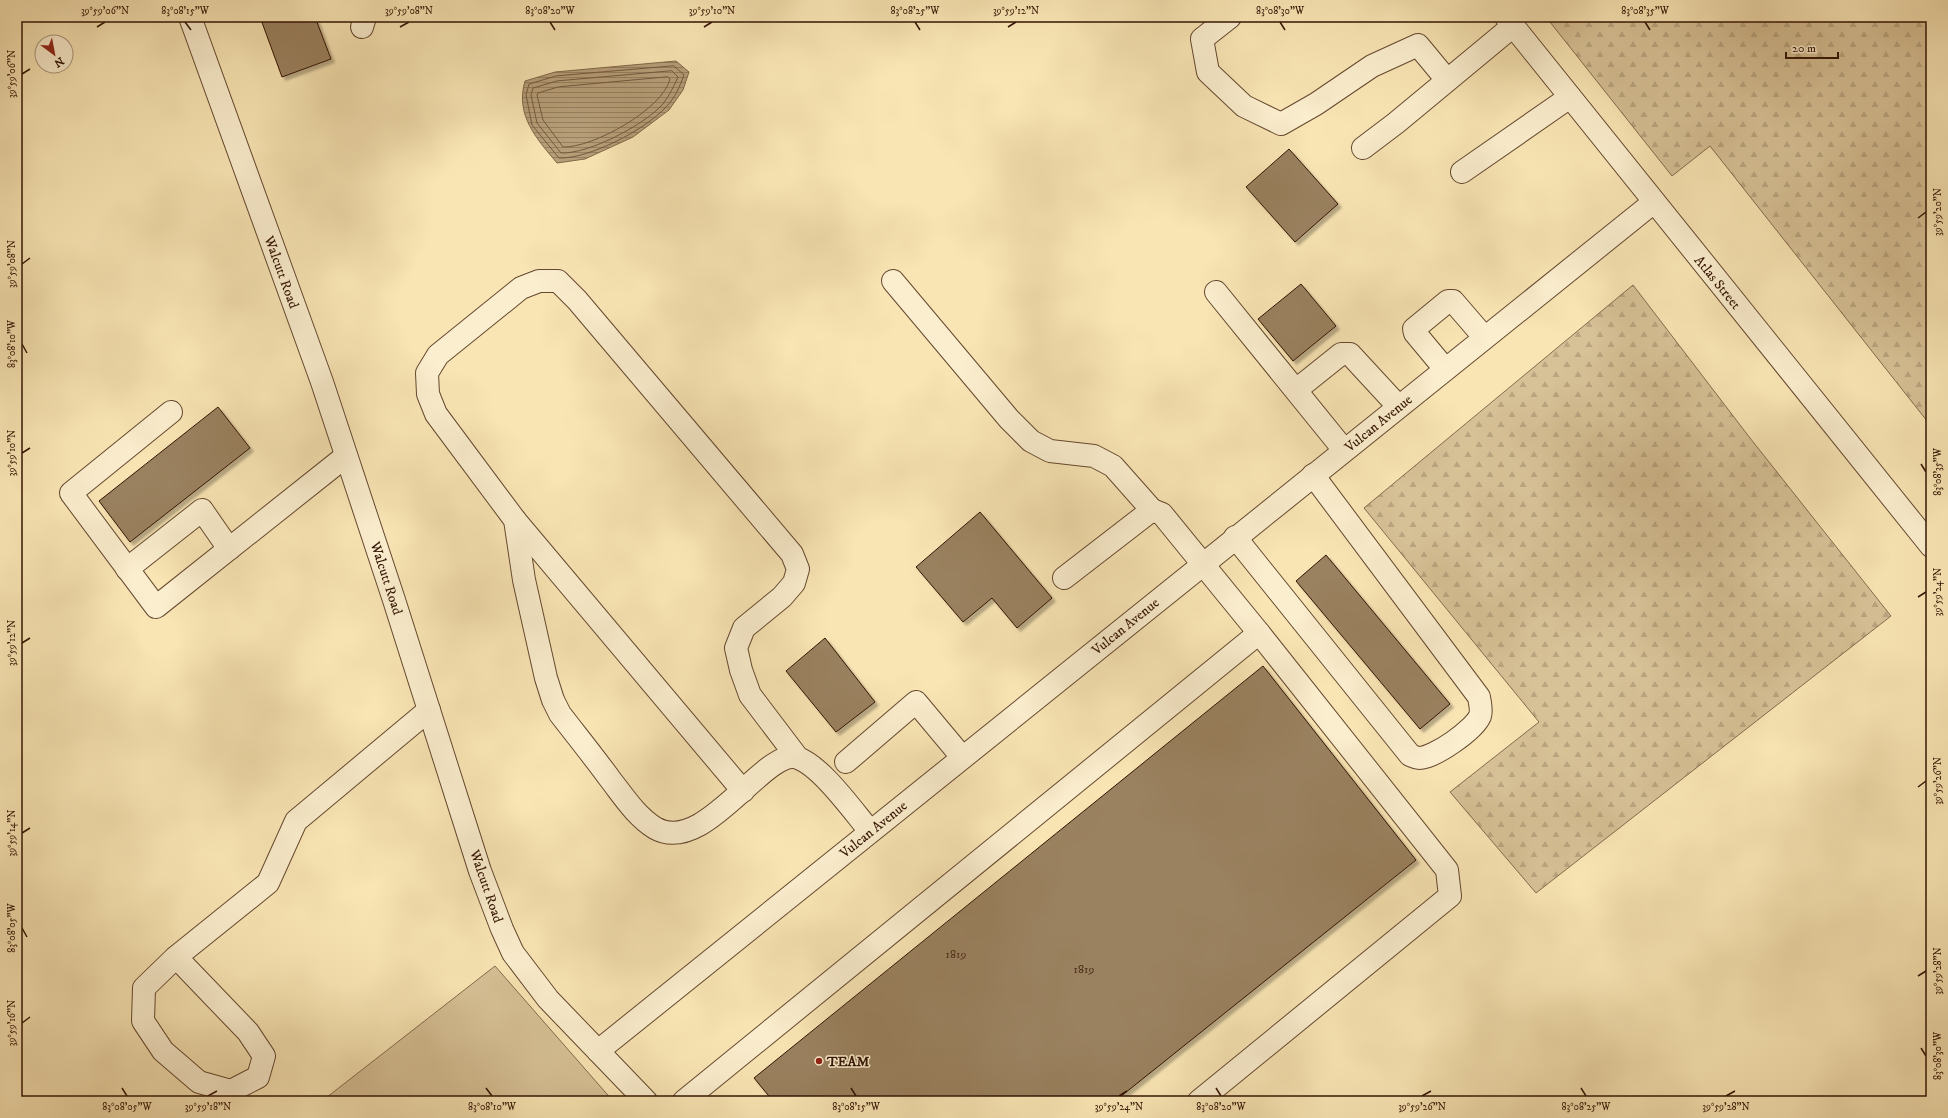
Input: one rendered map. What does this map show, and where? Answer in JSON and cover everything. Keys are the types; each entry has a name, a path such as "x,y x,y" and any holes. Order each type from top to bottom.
{"street":[{"name":"Walcutt Road","path":"190,17 322,382 480,871 502,929 513,953 548,999 646,1101"},
{"path":"1230,17 1202,39 1208,72 1244,106 1281,124 1316,104 1372,66 1418,44 1447,80"},
{"path":"1363,148 1396,123 1447,80 1509,21"},
{"name":"Atlas Street","path":"1509,21 1931,546"},
{"path":"1462,172 1570,97"},
{"name":"Vulcan Avenue","path":"598,1050 1398,406 1654,202"},
{"path":"742,791 515,520 436,414 428,394 427,373 438,355 521,288 539,281 558,281 577,300 792,554 798,569 794,583 782,597 744,628 736,648 741,670 750,695 797,757 812,765 870,831"},
{"path":"893,281 1009,419 1031,441 1050,451 1094,456 1113,466 1152,510 1162,514 1203,563 1447,870 1450,896 1199,1101"},
{"path":"1216,292 1344,450"},
{"path":"1445,369 1415,333 1414,329 1448,301 1453,301 1484,338"},
{"path":"1296,390 1341,354 1350,354 1398,406"},
{"path":"171,412 71,493 156,607 346,456"},
{"path":"1234,538 1410,755 1417,758 1440,751 1472,726 1479,717 1481,708 1475,692 1313,475"},
{"path":"128,569 202,510 229,549"},
{"path":"1064,578 1152,510"},
{"path":"515,520 524,580 546,678 553,700 560,714 638,815 656,828 671,833 696,827 714,815 786,757 797,757"},
{"path":"684,1101 1259,633"},
{"path":"846,762 916,702 962,757"},
{"path":"176,958 248,1032 264,1056 258,1077 231,1091 199,1082 163,1051 143,1021 144,988 176,958 268,883 296,821 429,710"}],"green space":[{"path":"1546,17 1931,17 1931,426 1710,146 1672,176"},
{"path":"1633,285 1750,438 1891,616 1536,893 1450,792 1539,722 1364,508"},
{"path":"495,966 613,1101 322,1101"}],"water":[{"path":"676,61 689,72 683,90 669,110 633,137 585,159 557,163 535,135 525,115 523,93 525,81 555,72"}],"building":[{"path":"260,17 315,17 331,59 282,77"},
{"path":"1289,149 1338,204 1295,242 1246,187"},
{"path":"1301,284 1336,326 1293,361 1258,319"},
{"path":"218,407 250,448 130,542 99,501"},
{"path":"980,512 1052,598 1017,628 992,598 963,622 916,567"},
{"path":"1326,555 1450,704 1420,729 1296,581"},
{"path":"825,638 875,702 836,732 786,671"},
{"path":"1263,666 1416,860 1115,1101 773,1101 754,1078"}],"place":[{"name":"TEAM","path":"819,1061"}]}
